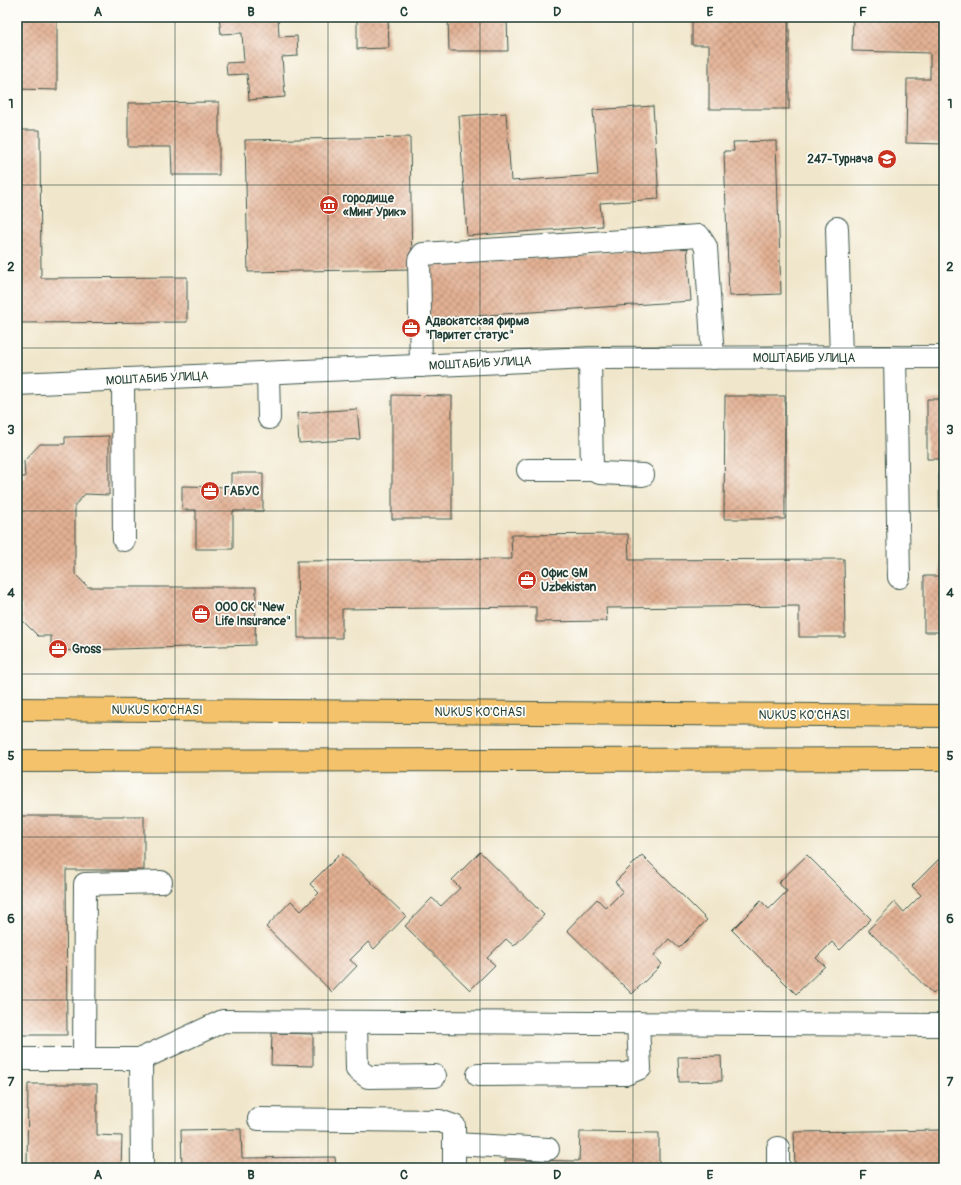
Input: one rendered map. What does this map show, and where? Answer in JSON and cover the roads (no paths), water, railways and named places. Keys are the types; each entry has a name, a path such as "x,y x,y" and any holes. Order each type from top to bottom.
{"main road":[{"name":"NUKUS KO'CHASI","path":"17,709 944,716"},
{"path":"17,761 944,759"}],"street":[{"path":"837,228 841,358"},
{"path":"421,366 419,260 423,254 699,236 706,247 713,358"},
{"path":"895,357 899,577"},
{"name":"МОШТАБИБ УЛИЦА","path":"17,384 590,358 944,357"},
{"path":"590,358 592,470"},
{"path":"268,373 269,418"},
{"path":"123,379 124,540"},
{"path":"528,470 592,470 600,473 644,475"},
{"path":"84,1059 84,884 161,882"},
{"path":"17,1060 141,1059 223,1021 944,1025"},
{"path":"356,1022 356,1069 368,1077 435,1076"},
{"path":"478,1075 626,1074 640,1068 638,1023"},
{"path":"141,1059 142,1168"},
{"path":"259,1119 440,1121 454,1126 454,1168"},
{"path":"454,1144 548,1149"}],"place":[{"name":"247-Турнача","path":"887,159"},
{"name":"городище «Минг Урик»","path":"329,205"},
{"name":"Адвокатская фирма \"Паритет статус\"","path":"411,328"},
{"name":"ГАБУС","path":"210,491"},
{"name":"Офис GM Uzbekistan","path":"527,580"},
{"name":"ООО СК \"New Life Insurance\"","path":"201,614"},
{"name":"Gross","path":"58,649"}]}
